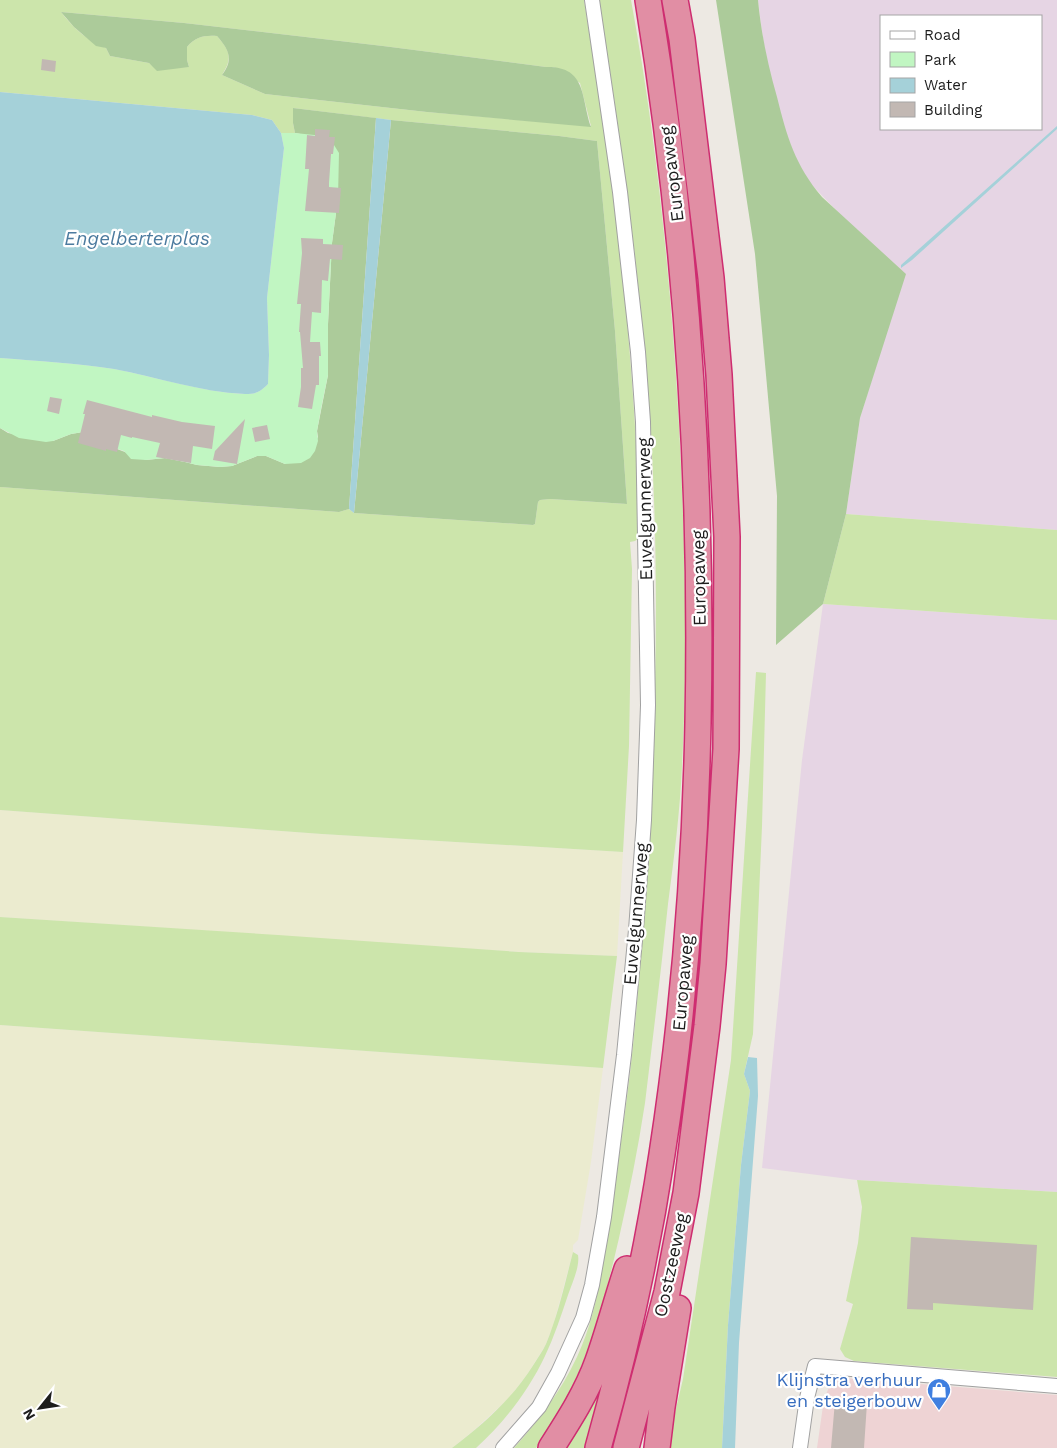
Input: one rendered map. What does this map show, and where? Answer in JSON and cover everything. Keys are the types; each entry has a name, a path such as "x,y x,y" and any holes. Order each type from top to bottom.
{"highway":[{"name":"Europaweg","path":"648,0 659,67 683,272 693,402 700,589 696,790 691,888 685,971 662,1157"},
{"name":"Europaweg","path":"676,0 711,278 720,385 727,537 726,749 713,964 700,1079"},
{"path":"657,1448 683,1274 694,1180 700,1079"},
{"name":"Oostzeeweg","path":"626,1448 667,1292 686,1193 700,1079"},
{"path":"551,1448 580,1400 598,1361 662,1157"},
{"name":"Oostzeeweg","path":"598,1448 625,1345 639,1282 662,1157"}],"street":[{"name":"Euvelgunnerweg","path":"503,1448 539,1406 558,1373 583,1318 592,1285 606,1207 624,1055 644,811 648,705 643,422 638,352 620,192 592,0"},
{"path":"800,1448 807,1398 815,1366 1057,1386"}],"shaded area":[{"path":"758,0 1057,0 1057,530 846,514 860,418 880,353 837,211 811,184 793,152 768,69"},
{"path":"823,604 1057,620 1057,1192 857,1180 762,1168 802,760"},
{"name":"Klijnstra verhuur en steigerbouw","path":"845,1378 1057,1395 1057,1448 817,1448 824,1399 830,1385 835,1380"}],"green space":[{"path":"0,0 584,0 607,145 619,237 631,365 639,494 640,537 630,542 632,569 629,746 623,852 322,834 0,810 0,487 339,512 349,509 354,513 533,525 535,524 538,502 540,500 627,504 615,331 597,141 293,108 295,133 281,133 272,120 252,115 0,92","holes":["61,12 184,23 554,67 580,83 591,126 427,112 265,94 222,75 229,59 225,46 217,36 200,37 187,47 189,67 155,68 149,63 110,56 106,48 93,42 81,33"]},
{"path":"599,0 631,0 656,159 662,212 676,372 683,511 685,638 681,783 645,1103 619,1238 597,1320 578,1374 566,1400 536,1448 514,1448 549,1405 571,1370 590,1324 598,1290 605,1255 634,1040 648,846 656,646 655,535 650,424 632,230"},
{"path":"716,0 758,0 763,37 784,125 793,150 805,174 822,197 906,274 860,418 846,514 823,604 776,645 777,496 755,254"},
{"path":"61,12 184,23 559,68 569,72 576,78 583,95 591,127 427,112 265,94 222,75 229,59 225,46 217,36 200,37 187,47 189,67 157,71 149,63 110,56 106,48 96,46 74,27"},
{"path":"293,108 376,118 349,509 339,512 0,487 0,428 8,433 53,441 71,434 83,432 109,446 146,460 165,458 197,465 220,467 232,466 257,456 266,456 285,464 317,439 328,375 328,324 332,243 338,198 306,135 295,133"},
{"path":"391,120 597,141 615,331 627,504 540,500 538,502 535,524 533,525 354,513"},
{"path":"281,133 324,136 334,145 339,153 338,198 332,243 328,324 328,375 317,431 318,441 315,451 310,458 301,463 285,464 266,456 257,456 232,466 220,467 197,465 165,458 131,459 124,451 109,446 83,432 46,442 19,438 0,428 0,358 114,369 229,393 255,393 268,384 267,298 284,148"},
{"path":"846,514 1057,530 1057,620 823,604"},
{"path":"756,672 766,673 762,826 753,1034 744,1074 750,1091 741,1165 728,1325 722,1448 670,1448 670,1434 683,1379 731,1060"},
{"path":"0,810 322,834 623,852 617,956 519,952 0,917"},
{"path":"0,917 519,952 617,956 603,1068 0,1025"},
{"path":"0,1025 603,1068 591,1162 578,1240 573,1245 573,1252 553,1326 545,1346 510,1397 452,1448 0,1448"},
{"path":"857,1180 1057,1192 1057,1377 854,1361 845,1357 840,1349 853,1304 846,1301 858,1243 862,1207"},
{"path":"573,1252 578,1255 578,1265 557,1326 539,1369 506,1417 476,1448 452,1448 487,1420 507,1399 526,1377 542,1352 554,1322"},
{"path":"618,1317 589,1448 557,1448"}],"water":[{"name":"Engelberterplas","path":"0,92 252,115 272,120 281,133 284,148 267,298 269,355 268,384 265,387 252,394 228,393 114,369 0,358"},
{"path":"376,118 391,120 354,513 349,509"},
{"path":"1057,126 1057,129 901,268 901,265"},
{"path":"748,1057 757,1058 758,1096 739,1343 735,1448 722,1448 728,1325 741,1165 750,1091 744,1074"}],"building":[{"path":"42,59 56,61 55,72 41,70"},
{"path":"315,129 330,130 329,137 335,137 333,154 331,154 329,187 341,188 339,213 305,211 309,169 305,169 307,135 315,136"},
{"path":"301,238 323,239 323,244 343,245 342,260 330,259 328,281 322,280 321,313 312,312 310,342 320,342 321,356 319,356 319,385 316,385 312,409 298,407 301,368 303,368 299,332 301,304 297,304 302,253"},
{"path":"50,397 62,399 59,414 47,411"},
{"path":"87,400 152,417 152,415 182,422 215,426 212,449 193,446 191,463 156,457 160,443 121,435 117,452 78,443"},
{"path":"245,419 237,464 213,460 215,451"},
{"path":"267,425 270,439 255,442 252,428"},
{"path":"911,1237 1037,1245 1033,1310 933,1303 933,1310 907,1309"},
{"path":"835,1401 867,1403 864,1448 831,1448"}],"place":[{"name":"Klijnstra verhuur en steigerbouw","path":"939,1411"}]}
